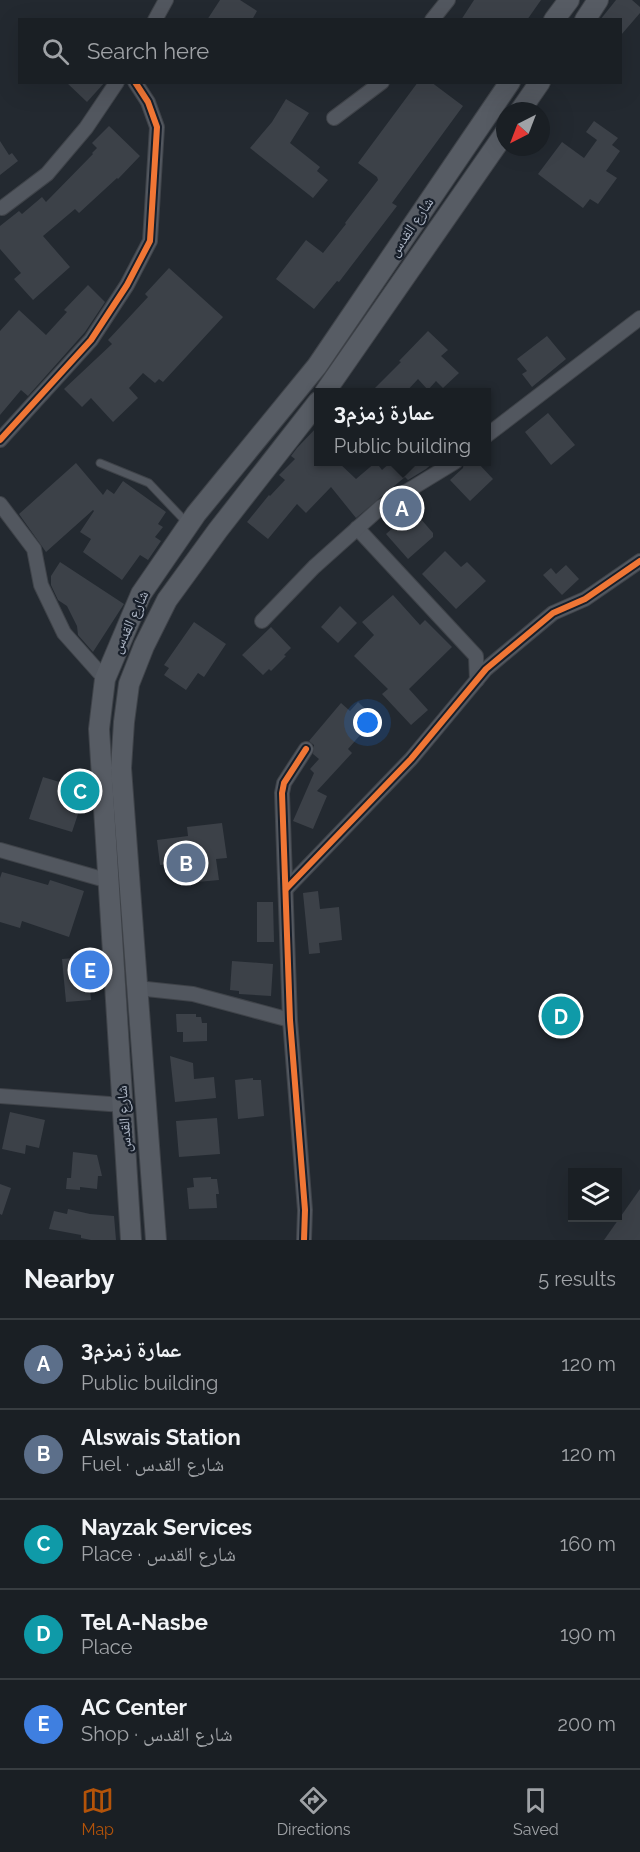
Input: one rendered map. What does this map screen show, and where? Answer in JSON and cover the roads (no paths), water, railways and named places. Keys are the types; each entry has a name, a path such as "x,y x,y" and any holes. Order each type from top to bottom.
{"main road":[{"path":"556,18 568,0"},
{"path":"586,18 598,0"},
{"name":"شارع القدس","path":"131,1240 99,729 105,679 141,594 189,524 317,366 509,84"},
{"path":"526,102 539,84"},
{"name":"شارع القدس","path":"329,388 496,146"},
{"path":"317,366 328,388"},
{"name":"شارع القدس","path":"156,1240 121,768 129,684 144,646 167,600 218,530 314,407"},
{"path":"123,1105 146,1107"}],"street":[{"path":"156,18 166,0"},
{"path":"434,18 448,0"},
{"path":"2,208 47,174 86,128 116,84"},
{"path":"0,440 91,340 127,285 150,241 157,127 148,102 136,84"},
{"path":"334,118 379,84"},
{"path":"491,432 640,318"},
{"path":"262,621 314,567 381,507 448,466"},
{"path":"0,504 34,549 41,585 64,633 105,679"},
{"path":"357,528 476,656 477,680"},
{"path":"286,889 411,759 486,669 553,613 585,599 640,561"},
{"path":"304,1240 304,1210 290,1020 282,793 284,783 306,749"},
{"path":"0,850 109,881"},
{"path":"137,988 193,994 290,1020"},
{"path":"0,1096 123,1105"}],"lane":[{"path":"100,463 149,483 189,524"}],"place":[{"name":"عمارة زمزم3","path":"402,508"},
{"name":"Nayzak Services","path":"80,791"},
{"name":"Alswais Station","path":"186,863"},
{"name":"AC Center","path":"90,970"},
{"name":"Tel A-Nasbe","path":"561,1016"}]}
